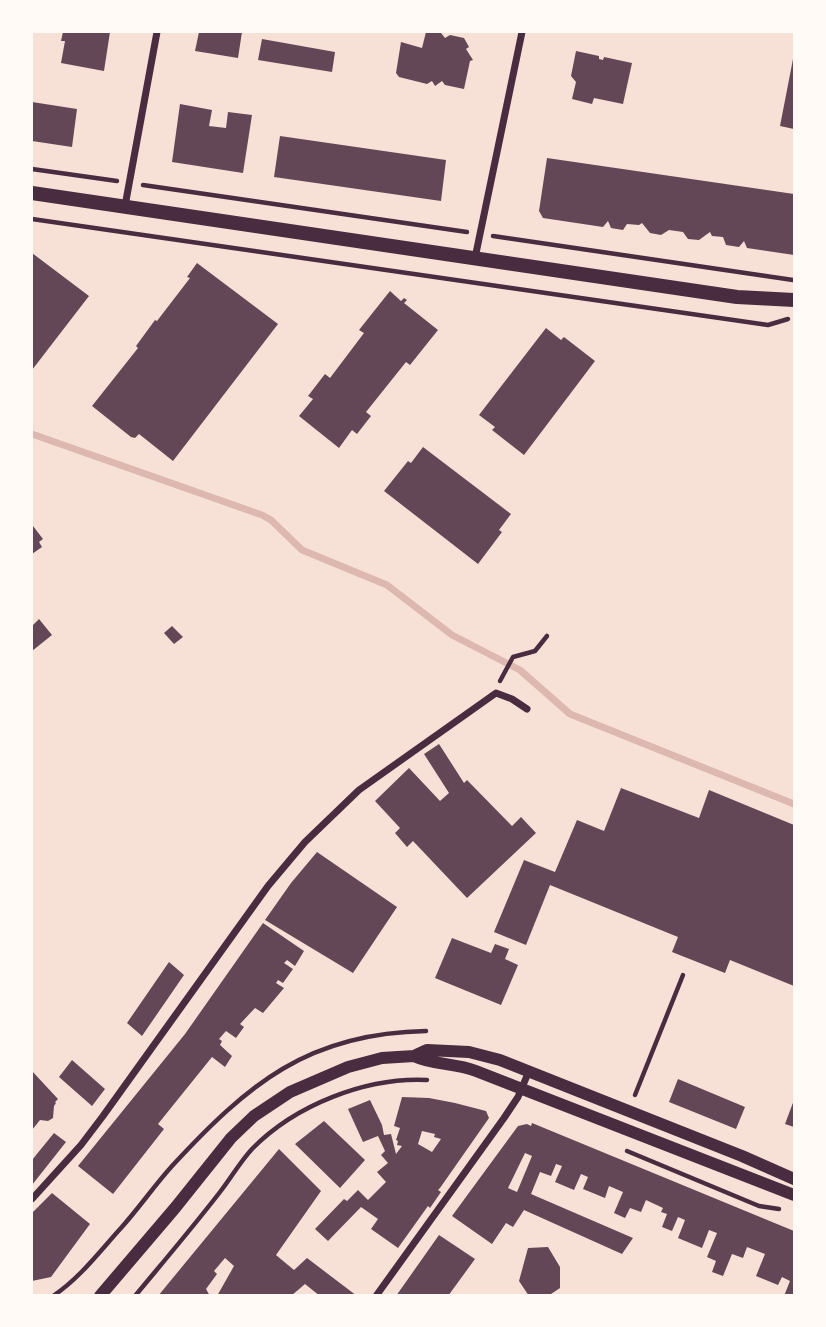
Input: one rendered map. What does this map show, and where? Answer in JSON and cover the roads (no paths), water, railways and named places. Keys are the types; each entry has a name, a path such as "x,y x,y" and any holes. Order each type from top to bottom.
{"main road":[{"path":"32,193 737,297 794,300"}],"street":[{"path":"125,206 157,32"},
{"path":"475,258 522,32"},
{"path":"32,1199 81,1145 268,886 323,822 359,790 496,693 527,709"},
{"path":"100,1296 175,1208 224,1145 254,1116 290,1092 329,1073 382,1058 414,1056 427,1050 470,1052 529,1071 794,1179"},
{"path":"414,1056 426,1062 466,1067 794,1195"},
{"path":"376,1296 504,1118 522,1089 529,1071"}],"waterway":[{"path":"32,434 262,515 271,520 302,550 387,585 452,635 520,670 570,714 794,804"}]}
